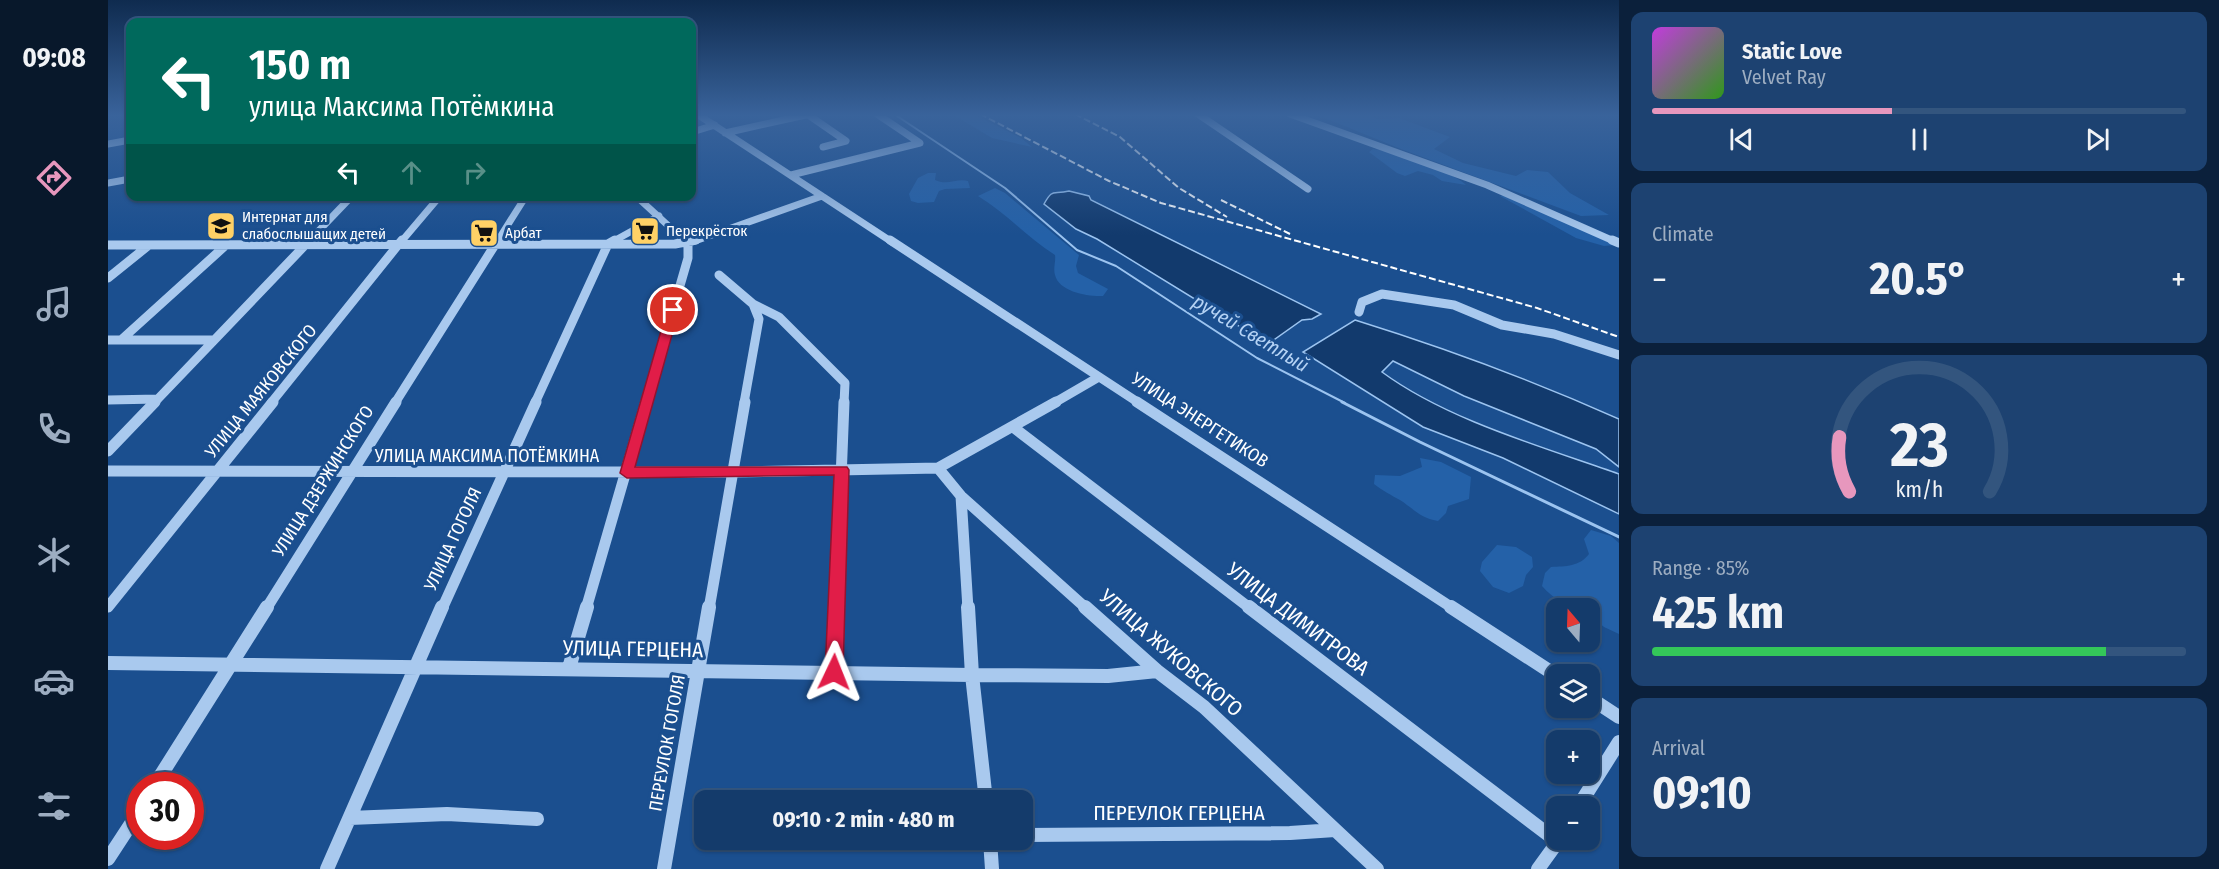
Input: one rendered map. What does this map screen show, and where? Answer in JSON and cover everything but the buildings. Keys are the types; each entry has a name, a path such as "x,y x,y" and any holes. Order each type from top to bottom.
{"street":[{"name":"УЛИЦА ЭНЕРГЕТИКОВ","path":"759,155 1097,378 1546,669"},
{"path":"791,175 873,155"},
{"path":"1257,155 1308,189"},
{"path":"1403,155 1487,185 1619,243"},
{"path":"108,183 126,180"},
{"path":"108,245 688,243 822,196"},
{"path":"108,451 347,201"},
{"name":"УЛИЦА МАЯКОВСКОГО","path":"108,607 436,201"},
{"name":"УЛИЦА ДЗЕРЖИНСКОГО","path":"163,772 523,201"},
{"path":"569,668 688,258 688,243 642,201"},
{"path":"608,244 659,216"},
{"name":"УЛИЦА ГОГОЛЯ","path":"327,869 415,667 608,244"},
{"path":"108,279 149,245"},
{"path":"121,340 226,245"},
{"path":"719,275 753,304 779,317 804,339 845,383 834,672"},
{"path":"1359,312 1362,302 1382,294 1400,296 1454,305 1502,325 1554,334 1619,355"},
{"name":"ПЕРЕУЛОК ГОГОЛЯ","path":"664,869 759,319 753,304"},
{"path":"108,340 214,340"},
{"path":"938,468 1097,378"},
{"path":"108,400 158,399"},
{"name":"УЛИЦА ДИМИТРОВА","path":"1013,427 1546,831"},
{"name":"УЛИЦА МАКСИМА ПОТЁМКИНА","path":"108,471 627,473 938,468"},
{"name":"УЛИЦА ЖУКОВСКОГО","path":"938,468 962,496 1157,671 1204,707 1377,869"},
{"path":"962,496 972,675 985,790"},
{"name":"УЛИЦА ГЕРЦЕНА","path":"108,663 972,675 1108,676 1157,671"},
{"path":"1600,705 1619,717"},
{"path":"1585,796 1619,742"},
{"path":"350,818 447,814 537,819"},
{"name":"ПЕРЕУЛОК ГЕРЦЕНА","path":"1033,835 1290,833 1335,830"},
{"path":"108,859 126,831"},
{"path":"991,850 992,869"},
{"path":"1538,869 1552,850"}],"shaded area":[{"path":"1372,155 1396,155 1422,162 1449,174 1466,185 1442,181 1433,175 1418,171 1405,176 1397,173"},
{"path":"1416,155 1446,155 1463,163 1516,176 1527,170 1548,172 1570,193 1609,215 1581,216"},
{"path":"928,173 936,173 935,180 939,182 968,181 970,188 939,191 934,202 911,201 909,194 918,178"},
{"path":"995,188 1005,193 1079,255 1076,266 1078,273 1108,289 1103,296 1090,296 1062,286 1055,275 1055,255 978,196"},
{"path":"1506,195 1615,245 1604,246 1576,238 1500,196"},
{"path":"1420,458 1441,462 1471,477 1469,499 1448,506 1446,513 1438,521 1422,515 1374,484 1375,475 1400,476 1422,467"},
{"path":"1591,530 1611,536 1619,543 1619,634 1600,624 1600,598 1555,598 1542,586 1545,573 1551,567 1577,564 1589,554 1584,539"},
{"path":"1497,545 1516,547 1532,557 1533,567 1526,575 1523,586 1509,593 1493,587 1480,571 1482,562"}],"water":[{"path":"1069,191 1089,196 1091,200 1321,314 1312,319 1302,320 1268,344 1097,239 1076,229 1044,204 1051,194"},
{"path":"1355,320 1489,366 1619,419 1619,467 1596,449 1464,396 1393,361 1382,372 1436,404 1496,431 1619,474 1619,514 1503,458 1423,427 1303,352"}],"waterway":[{"name":"ручей Светлый","path":"955,155 1005,188 1077,250 1116,266 1257,358 1345,403"},
{"name":"ручей Светлый","path":"1342,402 1619,537"}],"railway":[{"path":"1058,155 1109,181 1161,203 1537,308 1619,337"},
{"path":"1140,155 1179,188 1227,217"},
{"path":"1221,200 1290,234"}],"place":[{"name":"Интернат для слабослышащих детей","path":"221,226"},
{"name":"Перекрёсток","path":"645,231"},
{"name":"Арбат","path":"484,233"}],"route":[{"path":"673,310 627,473 842,470 834,672"}]}
